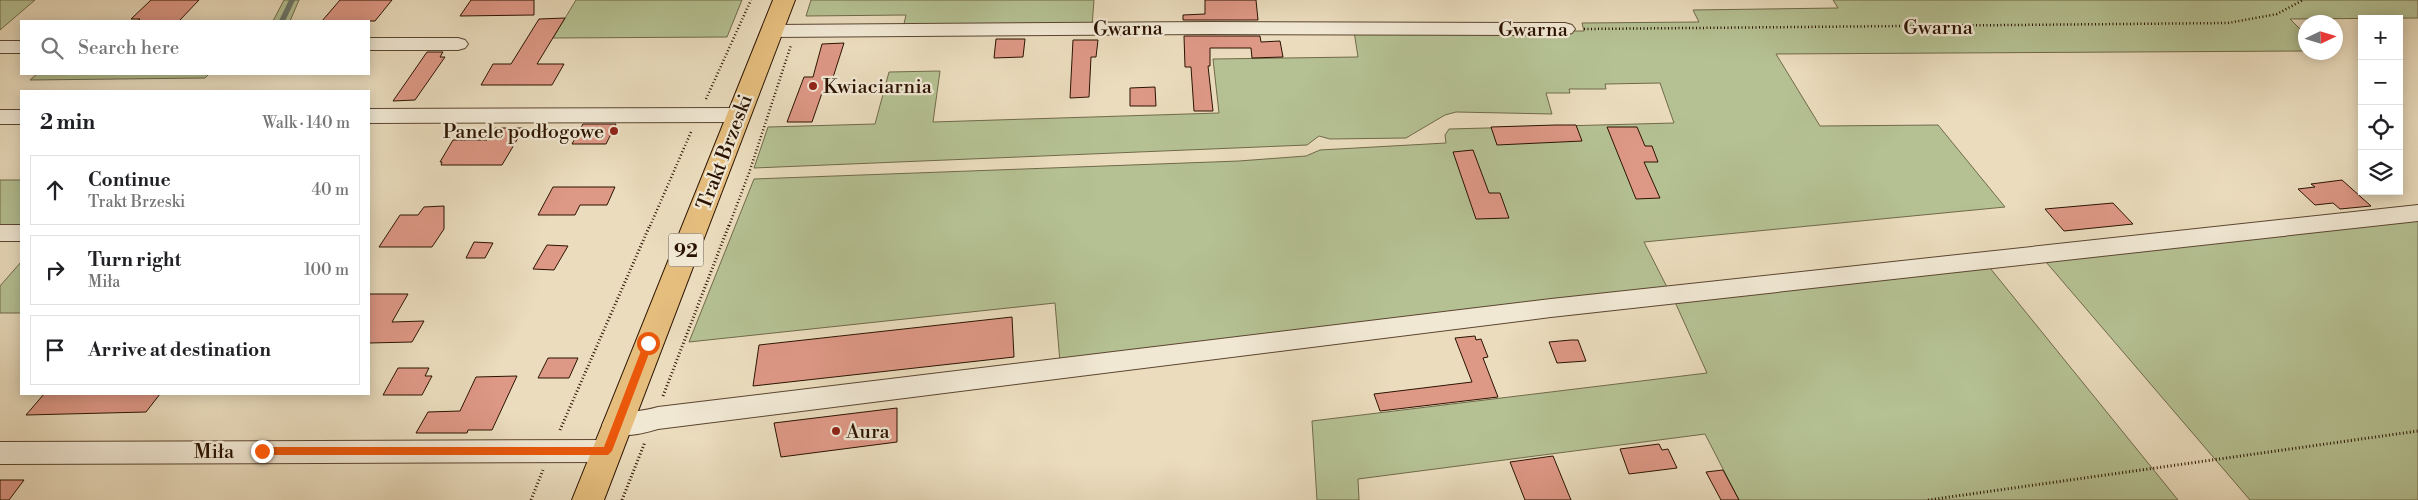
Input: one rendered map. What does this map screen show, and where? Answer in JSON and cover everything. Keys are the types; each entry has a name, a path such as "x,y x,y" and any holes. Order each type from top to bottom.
{"main road":[{"name":"Trakt Brzeski","path":"588,500 739,115 784,31 784,0"}],"street":[{"name":"Gwarna","path":"784,31 1208,28 1566,29"},
{"path":"370,44 458,44"},
{"path":"0,47 20,47"},
{"path":"370,116 739,115"},
{"path":"0,117 20,117"},
{"path":"616,426 1551,308 2418,213"},
{"path":"0,233 20,233"},
{"name":"Miła","path":"0,453 608,451"}],"path":[{"path":"531,500 551,450 699,114 752,0"},
{"name":"Gwarna","path":"1566,29 2228,23 2265,17 2293,8 2303,0"},
{"path":"622,500 749,172 784,31"},
{"path":"1928,500 2418,431"}],"green space":[{"path":"0,0 35,0 0,30"},
{"path":"284,0 299,0 290,20 274,20"},
{"path":"576,0 742,0 727,37 553,38"},
{"path":"811,0 1094,0 1092,26 903,28 906,15 806,16"},
{"path":"1833,0 2418,0 2418,18 2403,18 2403,15 2358,15 2358,18 2343,19 2343,15 2298,15 2298,19 2290,19 2298,27 2298,51 1776,54 1820,126 1938,125 2005,207 1644,242 1668,289 1060,362 1055,303 689,342 754,179 1239,161 1306,156 1320,150 1446,143 1445,135 1449,129 1674,123 1660,83 1605,84 1606,89 1569,89 1570,93 1546,93 1552,114 1456,112 1445,115 1406,138 1330,139 1319,136 1307,145 754,168 768,127 875,124 889,72 940,71 933,122 1219,113 1213,59 1358,57 1354,31 1584,31 1582,23 1699,22 1693,10 1838,8"},
{"path":"36,75 208,75 205,78 30,80"},
{"path":"0,180 20,180 20,225 0,225"},
{"path":"2418,220 2418,500 2250,500 2046,262"},
{"path":"20,263 20,313 0,313 0,286"},
{"path":"1990,268 2178,500 1739,500 1705,434 1358,479 1359,500 1317,500 1312,421 1707,373 1675,302"}],"building":[{"path":"151,0 199,0 180,20 131,19"},
{"path":"340,0 392,0 375,21 323,20"},
{"path":"471,0 534,0 534,15 460,16"},
{"path":"1205,0 1256,0 1258,20 1183,20 1183,15 1205,14"},
{"path":"565,18 537,64 564,64 552,85 481,85 493,64 511,64 539,19"},
{"path":"1184,36 1260,36 1261,42 1280,41 1283,57 1252,58 1251,48 1210,48 1210,66 1208,66 1213,111 1194,111 1191,67 1185,67"},
{"path":"996,39 1025,39 1023,57 994,58"},
{"path":"1073,40 1098,40 1096,57 1091,57 1089,97 1070,98"},
{"path":"844,43 828,93 822,93 812,122 787,122 804,77 813,77 822,44"},
{"path":"427,52 443,52 440,57 445,57 415,100 393,101"},
{"path":"1155,87 1156,106 1130,106 1130,88"},
{"path":"583,124 616,124 606,144 572,144"},
{"path":"1576,125 1582,141 1497,145 1491,127"},
{"path":"1607,127 1637,127 1645,146 1652,146 1658,162 1644,162 1660,198 1636,199"},
{"path":"495,128 524,128 502,165 441,165 442,162 440,162 453,140 487,140"},
{"path":"1473,150 1489,193 1500,193 1509,218 1476,219 1453,152"},
{"path":"2342,180 2371,206 2340,209 2333,203 2315,205 2298,189 2315,187 2311,184"},
{"path":"553,187 615,187 607,205 580,205 575,215 538,215"},
{"path":"2113,203 2133,224 2064,231 2045,209"},
{"path":"444,206 444,229 432,247 379,247 400,215 418,215 424,207"},
{"path":"474,242 493,243 485,258 466,258"},
{"path":"547,245 568,246 554,270 533,269"},
{"path":"370,294 408,294 392,322 424,321 412,342 370,343"},
{"path":"1012,317 1014,357 753,386 759,345"},
{"path":"1475,336 1476,340 1481,339 1488,357 1483,358 1498,397 1380,411 1374,394 1472,382 1455,338"},
{"path":"1578,340 1586,361 1557,363 1549,342"},
{"path":"548,358 578,358 569,378 538,378"},
{"path":"398,368 429,368 425,376 432,376 422,395 383,395"},
{"path":"517,376 492,430 468,430 467,433 416,433 428,412 460,411 476,377"},
{"path":"43,395 159,395 146,412 26,415"},
{"name":"Aura","path":"897,408 897,442 781,457 774,423"},
{"path":"1659,444 1662,450 1668,449 1677,468 1629,474 1620,449"},
{"path":"1553,456 1571,500 1525,500 1510,462"},
{"path":"1723,470 1739,500 1721,500 1706,472"},
{"path":"0,480 24,480 9,500 0,500"}],"waterway":[{"path":"282,20 292,0"}],"place":[{"name":"Kwiaciarnia","path":"813,86"},
{"name":"Panele podłogowe","path":"614,131"},
{"name":"Aura","path":"836,431"}],"route":[{"path":"262,451 608,451 648,343"}]}
